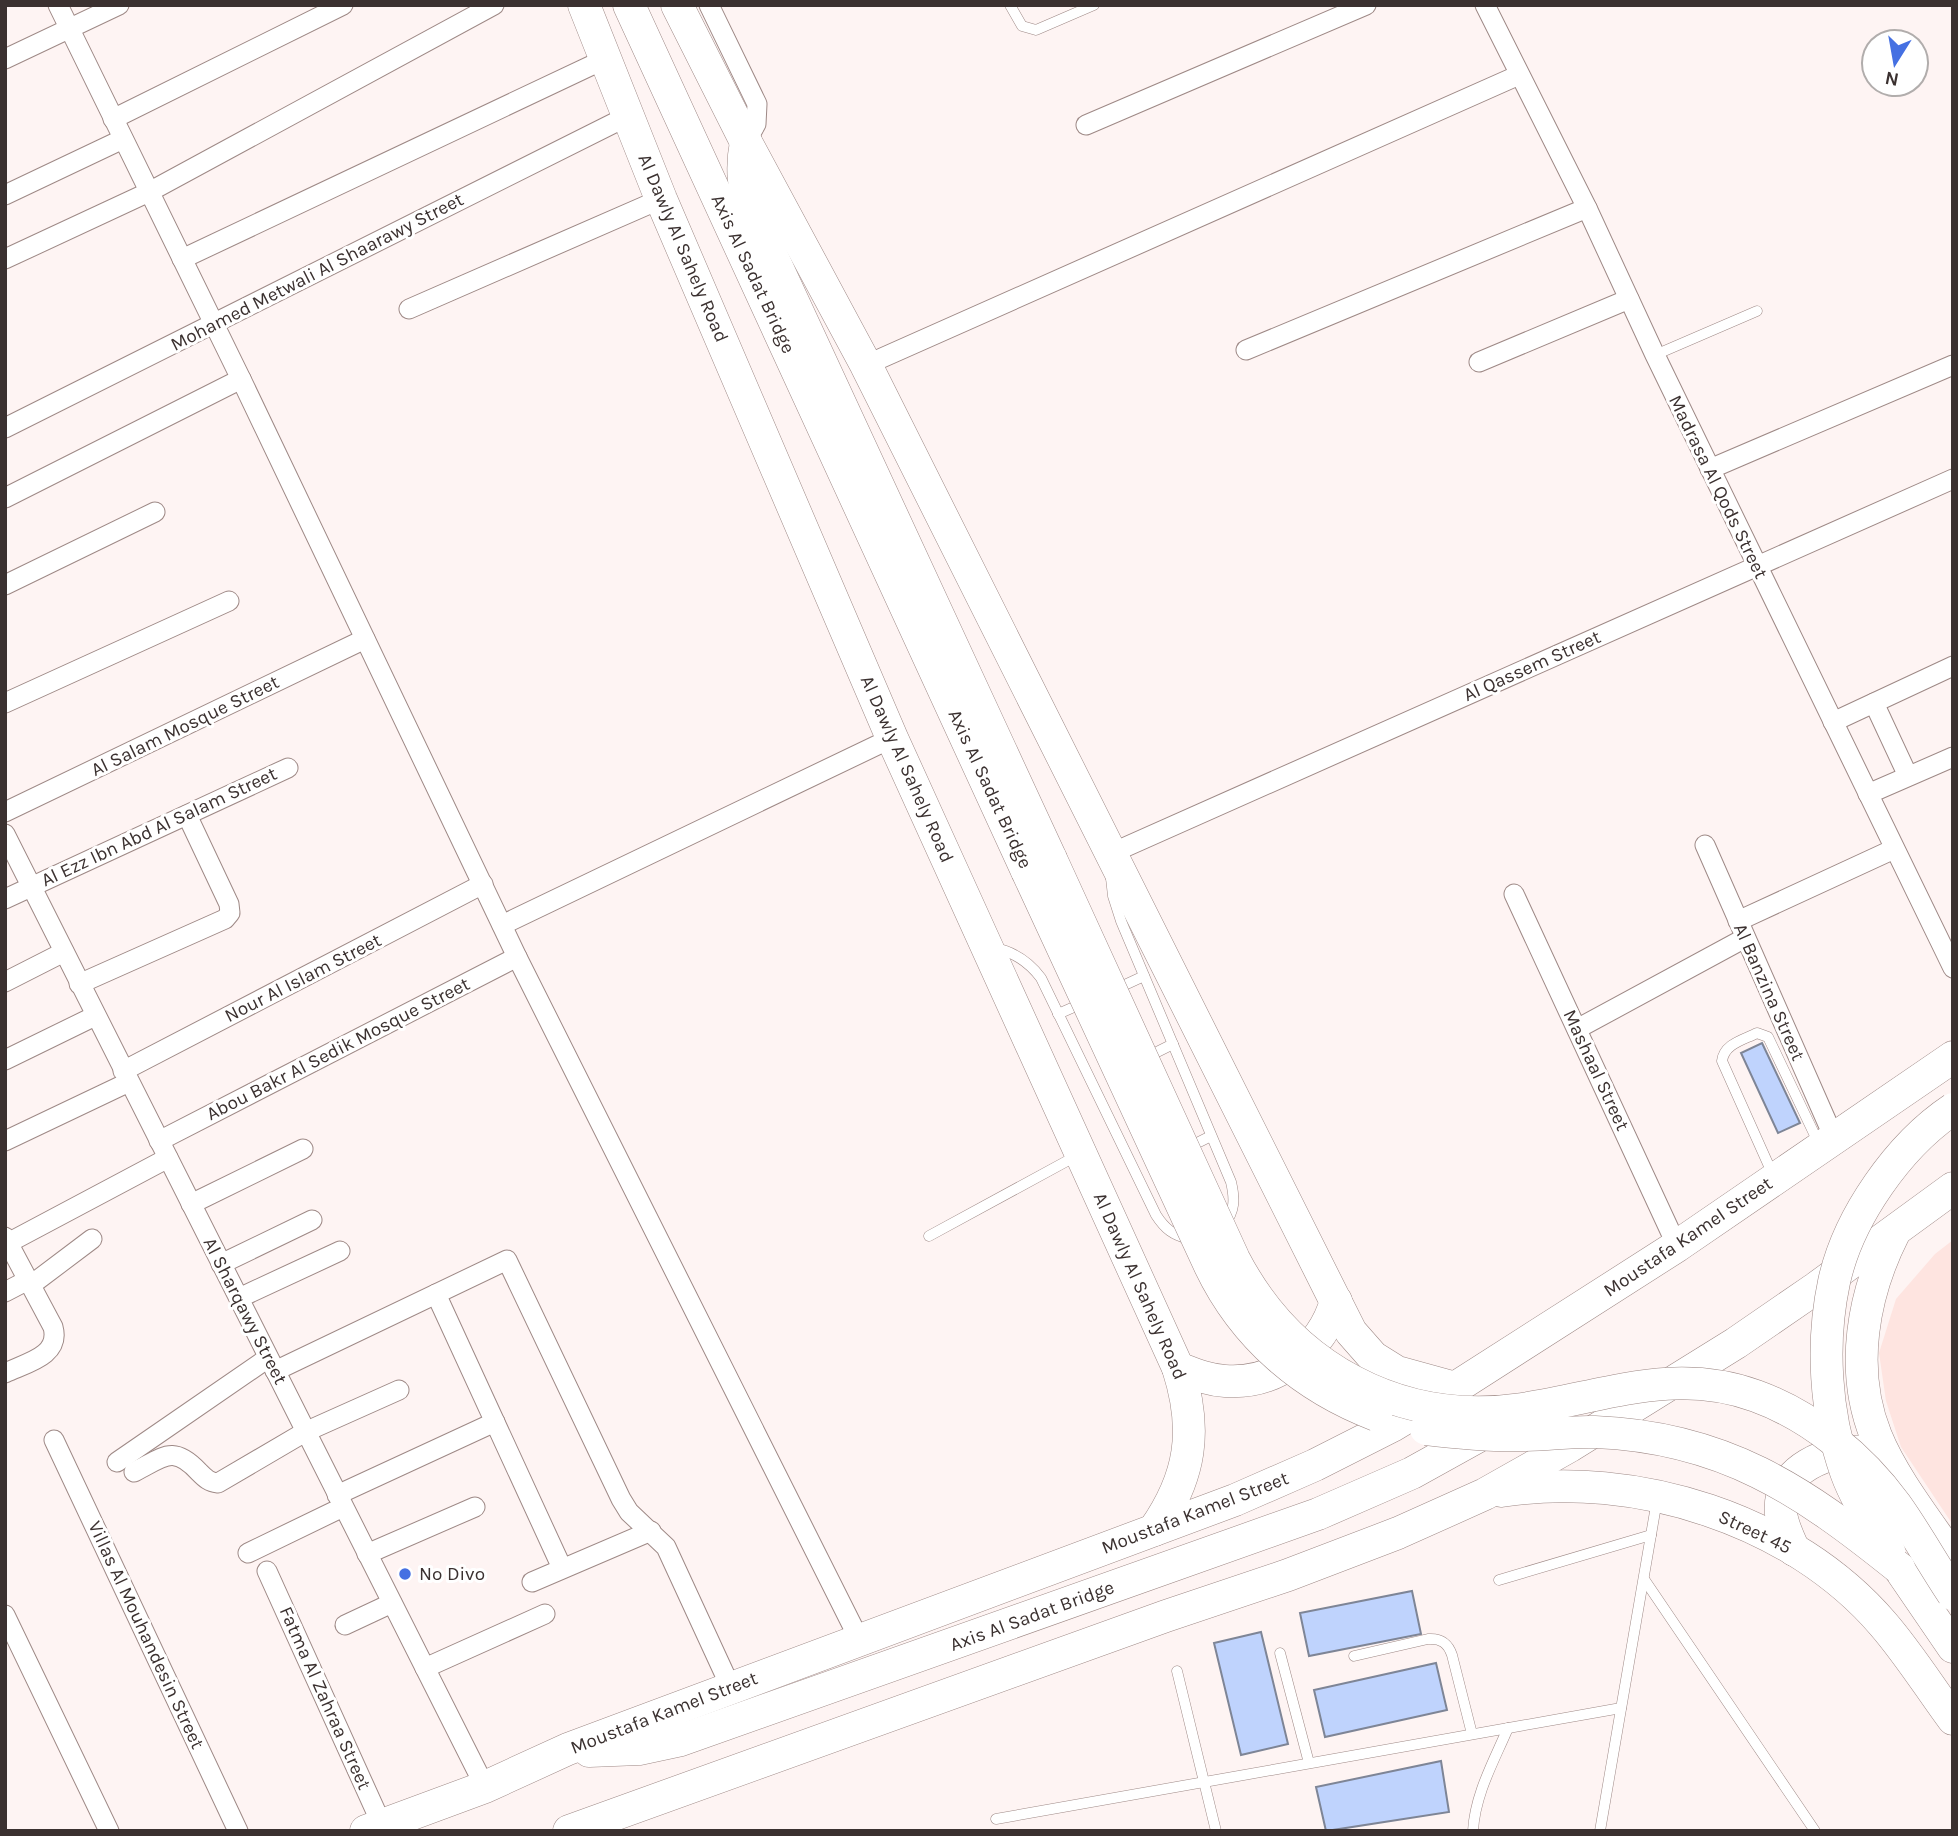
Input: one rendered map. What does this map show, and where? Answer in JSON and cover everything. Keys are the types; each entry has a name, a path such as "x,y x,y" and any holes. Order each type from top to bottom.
{"main road":[{"name":"Al Dawly Al Sahely Road","path":"584,5 661,199 892,738 1178,1368 1186,1391 1190,1416 1186,1464 1179,1488 1154,1530"},
{"name":"Axis Al Sadat Bridge","path":"629,5 1039,865 1244,1279 1270,1316 1301,1348 1361,1386 1425,1406 1466,1412 1523,1409 1637,1385 1660,1383 1707,1384 1768,1401 1823,1432 1861,1465 1895,1504 1953,1594"},
{"path":"677,5 746,142 866,365 1351,1332 1373,1357 1397,1372 1455,1388"},
{"name":"Axis Al Sadat Bridge","path":"746,142 743,178 752,213 1039,865 1220,1286 1248,1326 1284,1363 1305,1379 1351,1405 1400,1423 1426,1429 1495,1435 1563,1432 1624,1434 1714,1454 1791,1488 1839,1520 1899,1568"},
{"name":"Moustafa Kamel Street","path":"374,1828 485,1787 568,1749 1235,1500 1315,1465 1392,1426 1455,1388 1677,1246 1953,1057"},
{"name":"Axis Al Sadat Bridge","path":"1953,1109 1918,1137 1898,1158 1875,1190 1853,1230 1834,1280 1830,1307 1828,1375 1832,1417 1846,1474 1899,1568 1953,1647"},
{"path":"569,1831 1153,1621 1289,1576 1398,1533 1485,1494 1654,1396 1805,1296 1953,1188"},
{"path":"1895,1231 1873,1280 1863,1332 1864,1385 1868,1410 1875,1435 1885,1454 1953,1559"},
{"path":"1178,1368 1202,1378 1227,1382 1252,1380 1277,1372 1299,1359 1317,1341 1330,1319 1335,1301"},
{"name":"Axis Al Sadat Bridge","path":"568,1749 639,1749 681,1740 1318,1514 1450,1454 1523,1409"},
{"path":"1794,1550 1781,1513 1783,1495 1797,1471 1825,1455 1854,1451 1885,1454"},
{"name":"Street 45","path":"1485,1494 1516,1489 1577,1486 1608,1488 1657,1496 1728,1517 1794,1550 1838,1581 1884,1625 1953,1719"}],"street":[{"path":"58,5 241,379 517,957 859,1639"},
{"path":"5,59 119,5"},
{"path":"113,119 343,5"},
{"path":"5,259 149,192 494,5"},
{"path":"709,5 757,104 756,124 746,142"},
{"path":"1086,125 1366,5"},
{"name":"Madrasa Al Qods Street","path":"1485,5 1587,208 1654,355 1953,968"},
{"path":"182,259 605,59"},
{"path":"866,365 1518,75"},
{"name":"Mohamed Metwali Al Shaarawy Street","path":"5,428 628,116"},
{"path":"5,195 123,139"},
{"path":"409,309 661,199"},
{"path":"1246,350 1587,208"},
{"path":"1479,362 1629,299"},
{"path":"1710,469 1953,365"},
{"path":"5,498 241,379"},
{"name":"Al Qassem Street","path":"1112,853 1953,479"},
{"path":"5,585 155,512"},
{"path":"5,703 229,601"},
{"name":"Al Salam Mosque Street","path":"5,813 365,639"},
{"path":"1833,722 1953,666"},
{"path":"1874,703 1908,776"},
{"path":"502,925 892,738"},
{"path":"1868,794 1953,757"},
{"name":"Al Ezz Ibn Abd Al Salam Street","path":"5,899 288,768"},
{"path":"79,984 225,919 230,913 229,904 187,815"},
{"name":"Al Sharqawy Street","path":"5,834 485,1787"},
{"name":"Al Banzina Street","path":"1705,845 1742,929 1827,1143"},
{"path":"1577,1028 1742,929 1894,849"},
{"name":"Nour Al Islam Street","path":"5,1141 482,884"},
{"name":"Mashaal Street","path":"1514,894 1677,1246"},
{"path":"5,982 64,952"},
{"name":"Abou Bakr Al Sedik Mosque Street","path":"7,1240 164,1149 517,957"},
{"path":"5,1060 95,1016"},
{"path":"191,1203 303,1149"},
{"path":"221,1264 312,1220"},
{"path":"5,1292 29,1283 92,1239"},
{"path":"5,1373 47,1353 54,1346 56,1336 7,1240"},
{"path":"239,1298 340,1251"},
{"path":"399,1390 305,1432 218,1483 209,1482 186,1458 177,1455 167,1455 126,1467 271,1364 436,1294 507,1260 621,1499 634,1517 666,1546 732,1688"},
{"path":"436,1294 562,1568"},
{"path":"248,1553 340,1501 495,1422"},
{"name":"Villas Al Mouhandesin Street","path":"54,1440 238,1831"},
{"path":"367,1554 475,1507"},
{"path":"532,1582 651,1531"},
{"name":"Fatma Al Zahraa Street","path":"267,1570 374,1828"},
{"path":"345,1625 392,1603"},
{"path":"425,1668 545,1614"},
{"path":"5,1615 109,1831"}],"lane":[{"path":"1010,5 1022,26 1036,30 1094,5"},
{"path":"1654,355 1757,311"},
{"path":"987,947 1008,951 1027,962 1041,978 1164,1227 1175,1236 1189,1240 1216,1233 1230,1217 1234,1196 1231,1182 1113,896 1112,853"},
{"path":"1058,1014 1144,976"},
{"path":"1775,1179 1722,1061 1724,1051 1728,1047 1757,1033 1768,1037 1827,1143"},
{"path":"1138,1061 1173,1044"},
{"path":"1115,1073 1127,1067"},
{"path":"1092,1084 1104,1078"},
{"path":"1179,1152 1211,1136"},
{"path":"929,1236 1081,1154"},
{"path":"1136,1174 1168,1158"},
{"path":"1600,1831 1657,1496"},
{"path":"1499,1580 1651,1535"},
{"path":"1644,1579 1815,1831"},
{"path":"1354,1656 1428,1639 1444,1642 1450,1647 1472,1734"},
{"path":"1280,1653 1309,1763"},
{"path":"1177,1671 1216,1831"},
{"path":"996,1819 1621,1708"},
{"path":"1473,1831 1481,1791 1508,1728"}],"shaded area":[{"path":"1953,1240 1953,1525 1901,1447 1886,1401 1879,1353 1896,1299 1935,1254"}],"building":[{"path":"1762,1043 1800,1123 1778,1133 1741,1053"},
{"path":"1412,1591 1421,1634 1309,1656 1300,1613"},
{"path":"1261,1632 1288,1744 1241,1755 1214,1643"},
{"path":"1436,1663 1447,1710 1325,1737 1314,1690"},
{"path":"1441,1761 1449,1812 1326,1831 1316,1787"}],"place":[{"name":"No Divo","path":"405,1574"}]}
